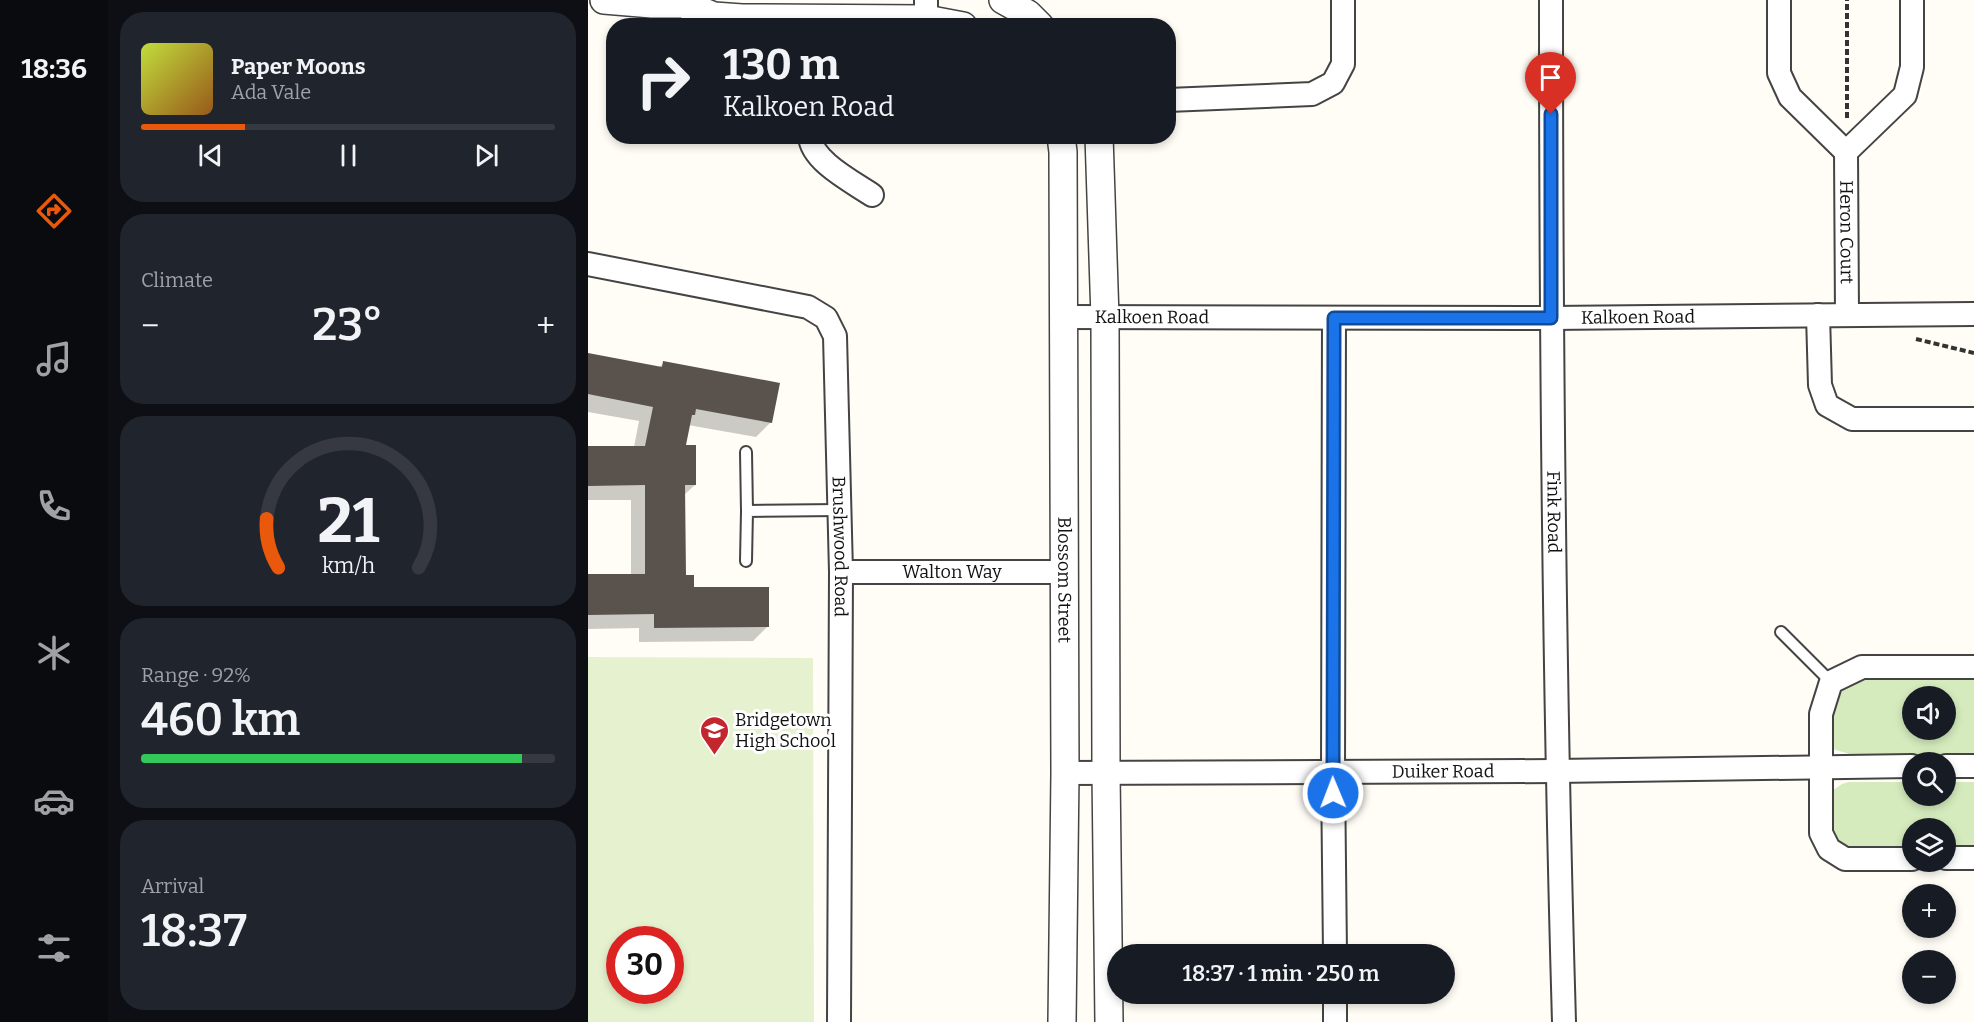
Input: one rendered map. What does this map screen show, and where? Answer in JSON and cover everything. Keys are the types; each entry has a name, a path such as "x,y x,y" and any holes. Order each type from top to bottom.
{"street":[{"path":"604,0 652,4 687,2 774,18"},
{"path":"1003,0 1032,18"},
{"path":"1176,100 1312,94 1333,83 1343,64 1343,0"},
{"name":"Fink Road","path":"1551,0 1551,318 1556,771 1564,1022"},
{"path":"1779,0 1779,73 1790,97 1846,152 1905,95 1912,67 1912,0"},
{"path":"852,18 926,10 944,18"},
{"path":"811,144 824,163 872,195"},
{"name":"Blossom Street","path":"1061,144 1065,773 1062,1022"},
{"path":"1099,144 1105,318 1109,1022"},
{"name":"Heron Court","path":"1846,152 1847,314"},
{"path":"1063,188 1101,186"},
{"name":"Brushwood Road","path":"588,264 808,307 826,318 835,336 841,572 839,1022"},
{"name":"Kalkoen Road","path":"1064,317 1551,318 1974,314"},
{"path":"1818,315 1820,386 1827,405 1852,419 1974,419"},
{"path":"1334,318 1335,944"},
{"name":"Walton Way","path":"841,572 1063,572"},
{"path":"1902,858 1845,859 1829,849 1821,833 1821,714 1831,682 1862,668 1974,667"},
{"name":"Duiker Road","path":"1065,773 1333,773 1902,766"},
{"path":"1956,766 1974,766"},
{"path":"1956,858 1974,858"},
{"path":"1335,1004 1335,1022"}],"lane":[{"path":"746,561 747,452"},
{"path":"747,511 840,510"},
{"path":"1781,632 1831,682"}],"path":[{"path":"1846,152 1847,0"}],"green space":[{"path":"588,657 813,658 814,1022 588,1022"},
{"path":"1855,675 1974,675 1974,755 1956,755 1956,752 1849,754 1833,749 1829,735 1832,692"},
{"path":"1902,782 1902,806 1956,806 1956,782 1974,782 1974,850 1956,850 1956,818 1902,818 1902,850 1848,850 1831,839 1832,791 1842,784"}],"building":[{"path":"588,353 662,367 663,361 780,383 772,423 696,409 695,415 692,415 686,445 696,445 696,485 685,485 686,575 694,575 694,587 769,587 769,627 654,628 654,614 588,615 588,574 645,574 645,485 588,486 588,446 645,446 653,407 588,394"}],"place":[{"name":"Bridgetown High School","path":"714,756"}],"route":[{"path":"1333,793 1334,318 1551,318 1551,114"}]}
